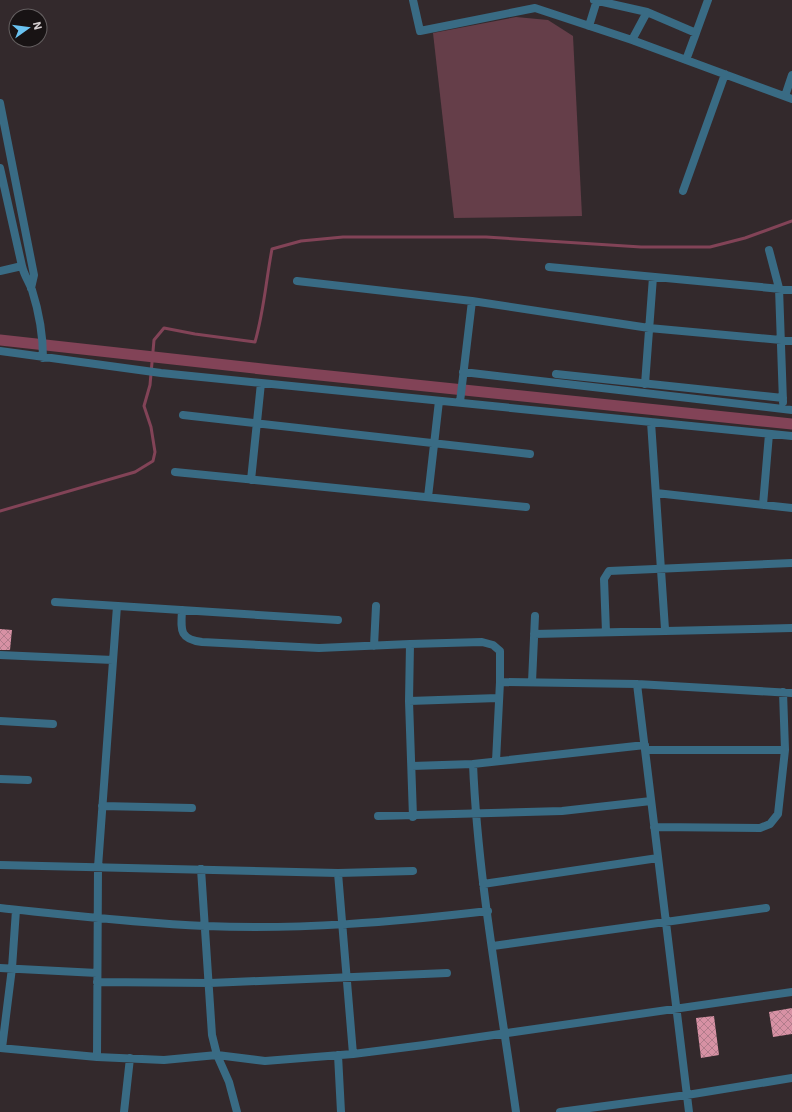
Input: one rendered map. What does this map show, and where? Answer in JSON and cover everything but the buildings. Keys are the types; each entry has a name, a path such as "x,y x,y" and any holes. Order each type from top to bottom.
{"street":[{"path":"413,0 420,31 536,4 589,26 632,40 788,98 792,75"},
{"path":"589,26 596,0 647,12 696,33"},
{"path":"686,60 708,0"},
{"path":"632,40 647,12"},
{"path":"683,191 725,74"},
{"path":"0,103 2,124 34,275 31,288"},
{"path":"0,168 22,266 25,277 31,288 43,334 43,355"},
{"path":"769,250 779,288 783,409"},
{"path":"0,271 22,266"},
{"path":"549,267 792,290"},
{"path":"645,384 653,278"},
{"path":"297,281 472,301 649,328 792,341"},
{"path":"460,398 472,301"},
{"path":"0,351 43,355 161,373 439,401 460,398 651,422 792,436"},
{"path":"556,374 783,398"},
{"path":"462,376 792,410"},
{"path":"251,480 261,383"},
{"path":"428,497 439,401"},
{"path":"184,415 530,454"},
{"path":"651,422 665,630"},
{"path":"763,505 769,434"},
{"path":"175,472 526,507"},
{"path":"656,493 792,508"},
{"path":"606,632 604,579 609,571 792,563"},
{"path":"55,602 338,620"},
{"path":"97,1056 98,867 117,606"},
{"path":"374,646 376,606"},
{"path":"182,610 182,633 186,638 193,641 319,648 482,642 493,645 500,651 496,762"},
{"path":"532,682 535,616"},
{"path":"534,634 792,628"},
{"path":"410,644 408,701 413,816"},
{"path":"0,654 113,660"},
{"path":"500,682 637,684 792,693"},
{"path":"637,684 675,1008 689,1112"},
{"path":"654,827 754,828 770,824 778,814 785,750 783,692"},
{"path":"408,701 498,698"},
{"path":"0,721 54,724"},
{"path":"412,766 473,764 645,748 785,750"},
{"path":"473,764 475,814 483,884 516,1112"},
{"path":"0,780 28,780"},
{"path":"378,816 562,811 651,801"},
{"path":"102,806 192,808"},
{"path":"483,884 658,858"},
{"path":"0,865 338,873 413,871"},
{"path":"201,869 210,983 212,1035 217,1055 229,1082 237,1112"},
{"path":"338,873 353,1054"},
{"path":"0,908 98,918 205,926 342,925 430,918 488,911"},
{"path":"493,946 766,908"},
{"path":"16,910 12,968 1,1048 164,1060 217,1055 265,1061 353,1054 792,992"},
{"path":"0,968 12,968 97,978 210,983 447,974"},
{"path":"338,1055 341,1112"},
{"path":"124,1112 130,1058"},
{"path":"560,1112 687,1095 792,1078"}],"shaded area":[{"path":"516,17 548,20 573,36 582,216 454,218 433,33"}],"waterway":[{"path":"0,511 135,472 153,461 155,452 151,427 144,406 150,385 154,340 164,328 195,334 255,342 263,307 272,249 301,241 343,237 486,237 641,247 710,247 745,238 792,221"},
{"path":"0,340 271,370 792,424"}]}
